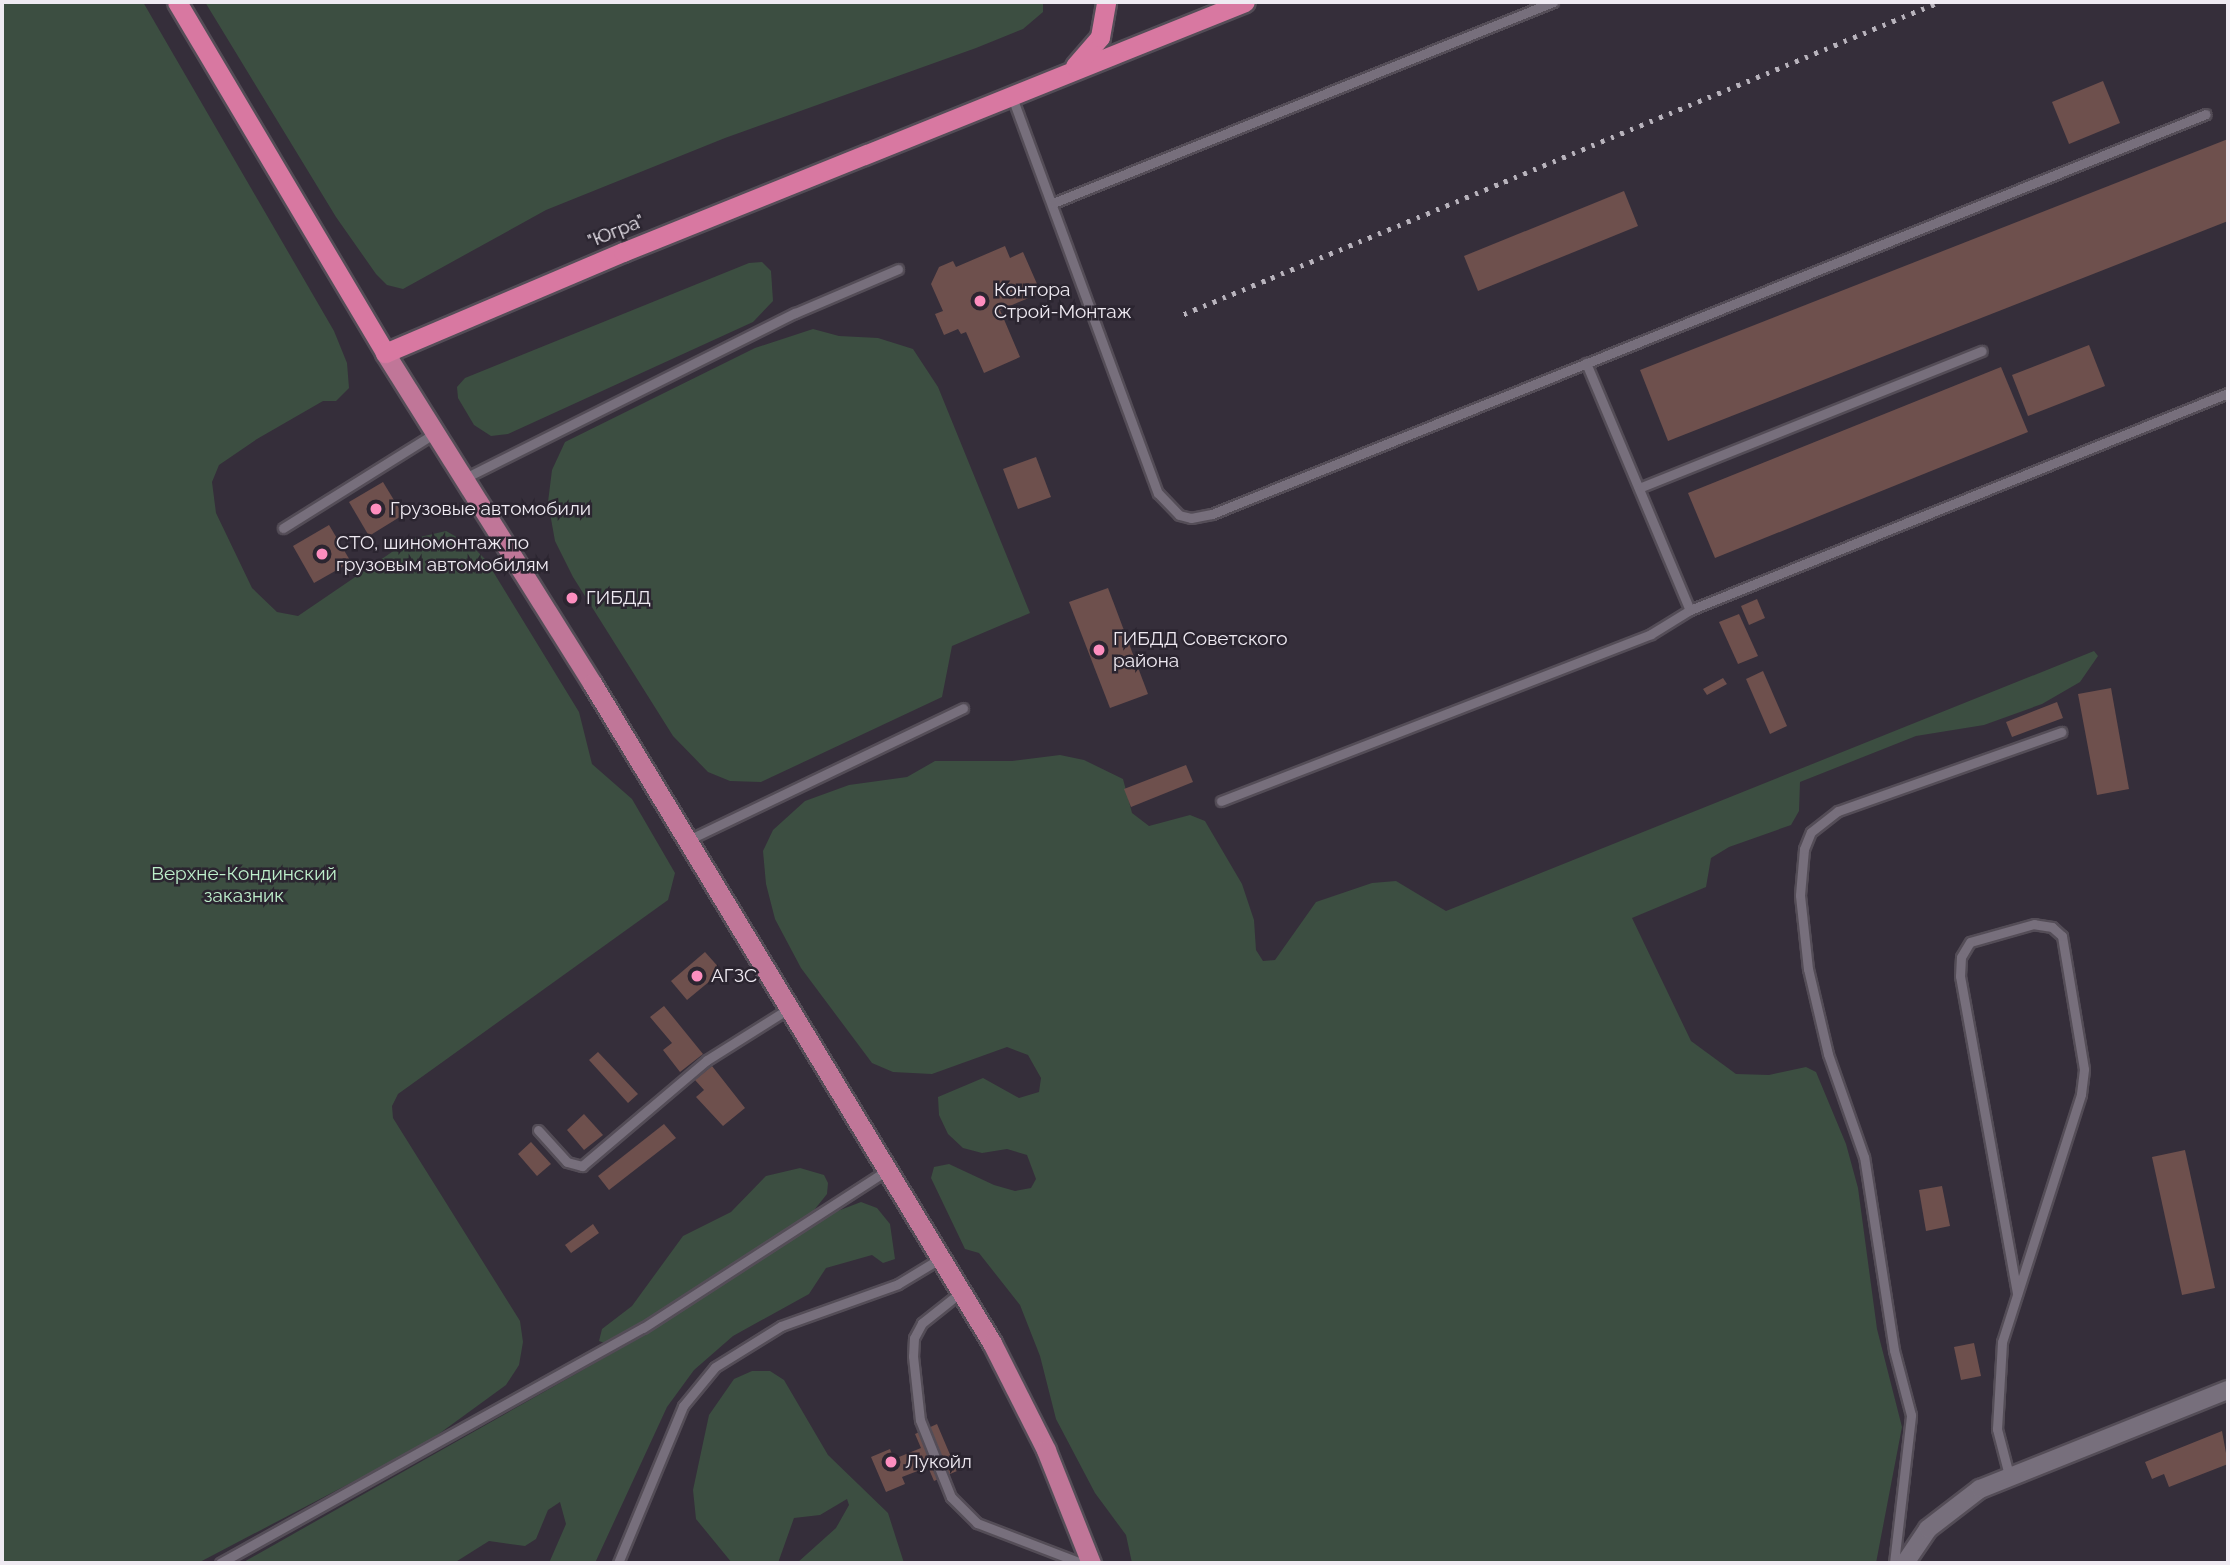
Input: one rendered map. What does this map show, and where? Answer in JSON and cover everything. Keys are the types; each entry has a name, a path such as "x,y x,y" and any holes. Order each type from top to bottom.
{"highway":[{"path":"177,2 386,353"},
{"path":"1050,81 1094,48 1104,26 1106,2"},
{"name":"\"Югра\"","path":"386,353 624,252 1244,2"}],"main road":[{"path":"386,353 688,840 961,1292 1032,1421 1091,1563"}],"street":[{"path":"1905,1563 1944,1514 2009,1475 2228,1390"}],"lane":[{"path":"1053,203 1552,2"},
{"path":"1012,97 1158,493 1179,515 1212,514 2206,114"},
{"path":"463,479 795,313 898,269"},
{"path":"1639,488 1982,351"},
{"path":"1586,363 1690,610"},
{"path":"1221,801 1651,634 1690,610 2228,393"},
{"path":"283,528 435,433"},
{"path":"688,840 964,708"},
{"path":"1894,1563 1911,1415 1894,1350 1864,1157 1815,1005 1800,895 1804,849 1811,832 1838,811 2061,732"},
{"path":"2009,1475 1997,1429 2002,1342 2081,1094 2084,1069 2062,936 2052,927 2034,924 1970,942 1961,957 1960,976 2017,1294"},
{"path":"538,1130 567,1162 582,1166 707,1060 790,1008"},
{"path":"220,1563 643,1328 887,1170"},
{"path":"618,1563 683,1406 715,1367 781,1326 898,1284 941,1258"},
{"path":"961,1292 922,1323 914,1338 912,1356 920,1420 951,1497 977,1523 1081,1563"}],"green space":[{"name":"Верхне-Кондинский заказник","path":"2,2 143,2 334,331 347,363 349,388 336,401 323,401 257,439 219,465 212,482 216,513 252,588 277,612 298,616 411,539 446,531 471,545 486,560 579,712 592,764 632,799 675,873 668,900 398,1094 392,1106 393,1118 520,1321 523,1342 519,1365 506,1385 425,1444 198,1563 2,1563"},
{"path":"205,2 1043,2 1043,12 1023,29 976,48 725,138 546,210 403,289 387,285 376,274 336,217"},
{"path":"762,262 771,271 773,301 753,322 508,434 491,436 474,425 458,398 457,387 465,378 749,263"},
{"path":"813,329 839,336 878,338 913,349 938,387 1030,613 952,646 942,697 761,782 730,781 708,772 673,736 573,577 555,541 548,502 552,470 565,442 755,348"},
{"path":"2094,651 2098,656 2080,682 2042,704 1984,725 1916,736 1800,782 1799,811 1791,825 1729,847 1711,858 1706,887 1632,918 1691,1041 1736,1074 1769,1075 1806,1067 1816,1072 1846,1144 1858,1188 1877,1329 1902,1427 1876,1563 1132,1563 1126,1535 1095,1493 1056,1419 1040,1356 1020,1305 979,1253 965,1249 931,1178 934,1167 949,1164 994,1185 1015,1191 1031,1188 1036,1179 1027,1155 1007,1149 982,1153 963,1148 948,1134 939,1115 938,1097 983,1078 1019,1098 1039,1092 1041,1078 1028,1055 1007,1047 932,1074 893,1072 872,1063 801,968 775,919 766,884 763,851 773,830 805,801 849,785 907,777 935,761 1012,761 1060,755 1084,760 1123,779 1132,813 1149,826 1190,815 1205,821 1242,884 1254,920 1256,950 1263,961 1275,960 1316,902 1372,883 1396,881 1446,911"},
{"path":"800,1168 824,1175 828,1183 827,1194 811,1214 642,1324 607,1344 599,1341 602,1329 632,1306 683,1236 731,1212 766,1176"},
{"path":"861,1202 877,1208 890,1224 895,1259 883,1263 872,1255 826,1268 809,1294 733,1336 694,1370 667,1407 595,1563 549,1563 566,1524 560,1502 548,1510 536,1539 525,1546 489,1541 454,1563 242,1563 648,1333 835,1212"},
{"path":"752,1371 770,1371 784,1380 828,1455 888,1513 904,1563 797,1563 836,1528 849,1505 847,1499 820,1515 794,1518 778,1563 732,1563 696,1519 693,1490 709,1415 734,1379"}],"building":[{"path":"2103,81 2120,123 2069,144 2052,102"},
{"path":"2228,139 2228,221 1668,441 1640,370"},
{"path":"1624,191 1638,226 1478,291 1464,256"},
{"name":"Контора Строй-Монтаж","path":"1005,246 1010,258 1023,252 1041,293 1000,310 1020,357 984,373 966,332 961,334 958,329 944,335 935,314 943,311 931,284 939,267 953,261 956,267"},
{"path":"2089,345 2105,386 2028,416 2012,375"},
{"path":"2001,367 2028,432 1715,558 1688,493"},
{"path":"1036,457 1051,497 1018,509 1003,469"},
{"name":"Грузовые автомобили","path":"383,482 403,515 369,536 349,502"},
{"name":"СТО, шиномонтаж по грузовым автомобилям","path":"329,525 351,562 314,583 293,546"},
{"path":"1108,588 1148,694 1110,708 1069,602"},
{"path":"1757,599 1765,618 1749,625 1741,606"},
{"path":"1739,614 1758,656 1738,664 1719,622"},
{"path":"1763,671 1787,726 1770,734 1746,679"},
{"path":"1723,678 1727,684 1707,695 1703,689"},
{"path":"2111,688 2129,789 2097,795 2078,694"},
{"path":"2057,702 2063,718 2012,737 2006,722"},
{"path":"1186,765 1193,782 1131,807 1124,789"},
{"path":"705,952 722,971 687,1000 671,981"},
{"path":"664,1006 703,1054 680,1072 663,1050 672,1043 650,1017"},
{"path":"598,1052 638,1094 628,1103 589,1060"},
{"path":"712,1066 745,1108 723,1126 696,1097 704,1090 695,1080"},
{"path":"584,1114 603,1135 584,1150 567,1130"},
{"path":"664,1124 676,1138 609,1190 598,1176"},
{"path":"531,1142 551,1164 537,1176 518,1154"},
{"path":"2185,1150 2215,1288 2182,1295 2152,1157"},
{"path":"1942,1186 1950,1226 1926,1231 1919,1190"},
{"path":"593,1224 599,1233 571,1253 565,1245"},
{"path":"1974,1343 1981,1376 1961,1380 1954,1347"},
{"path":"937,1424 957,1471 934,1481 928,1467 902,1477 905,1484 886,1492 871,1457 890,1449 894,1459 921,1448 915,1434"},
{"path":"2222,1431 2228,1464 2169,1487 2164,1474 2152,1479 2145,1462"}],"railway":[{"path":"1184,314 1939,2"}],"place":[{"name":"Контора Строй-Монтаж","path":"980,301"},
{"name":"Грузовые автомобили","path":"376,509"},
{"name":"СТО, шиномонтаж по грузовым автомобилям","path":"322,554"},
{"name":"ГИБДД","path":"572,598"},
{"name":"ГИБДД Советского района","path":"1099,650"},
{"name":"АГЗС","path":"697,976"},
{"name":"Лукойл","path":"891,1462"}]}
